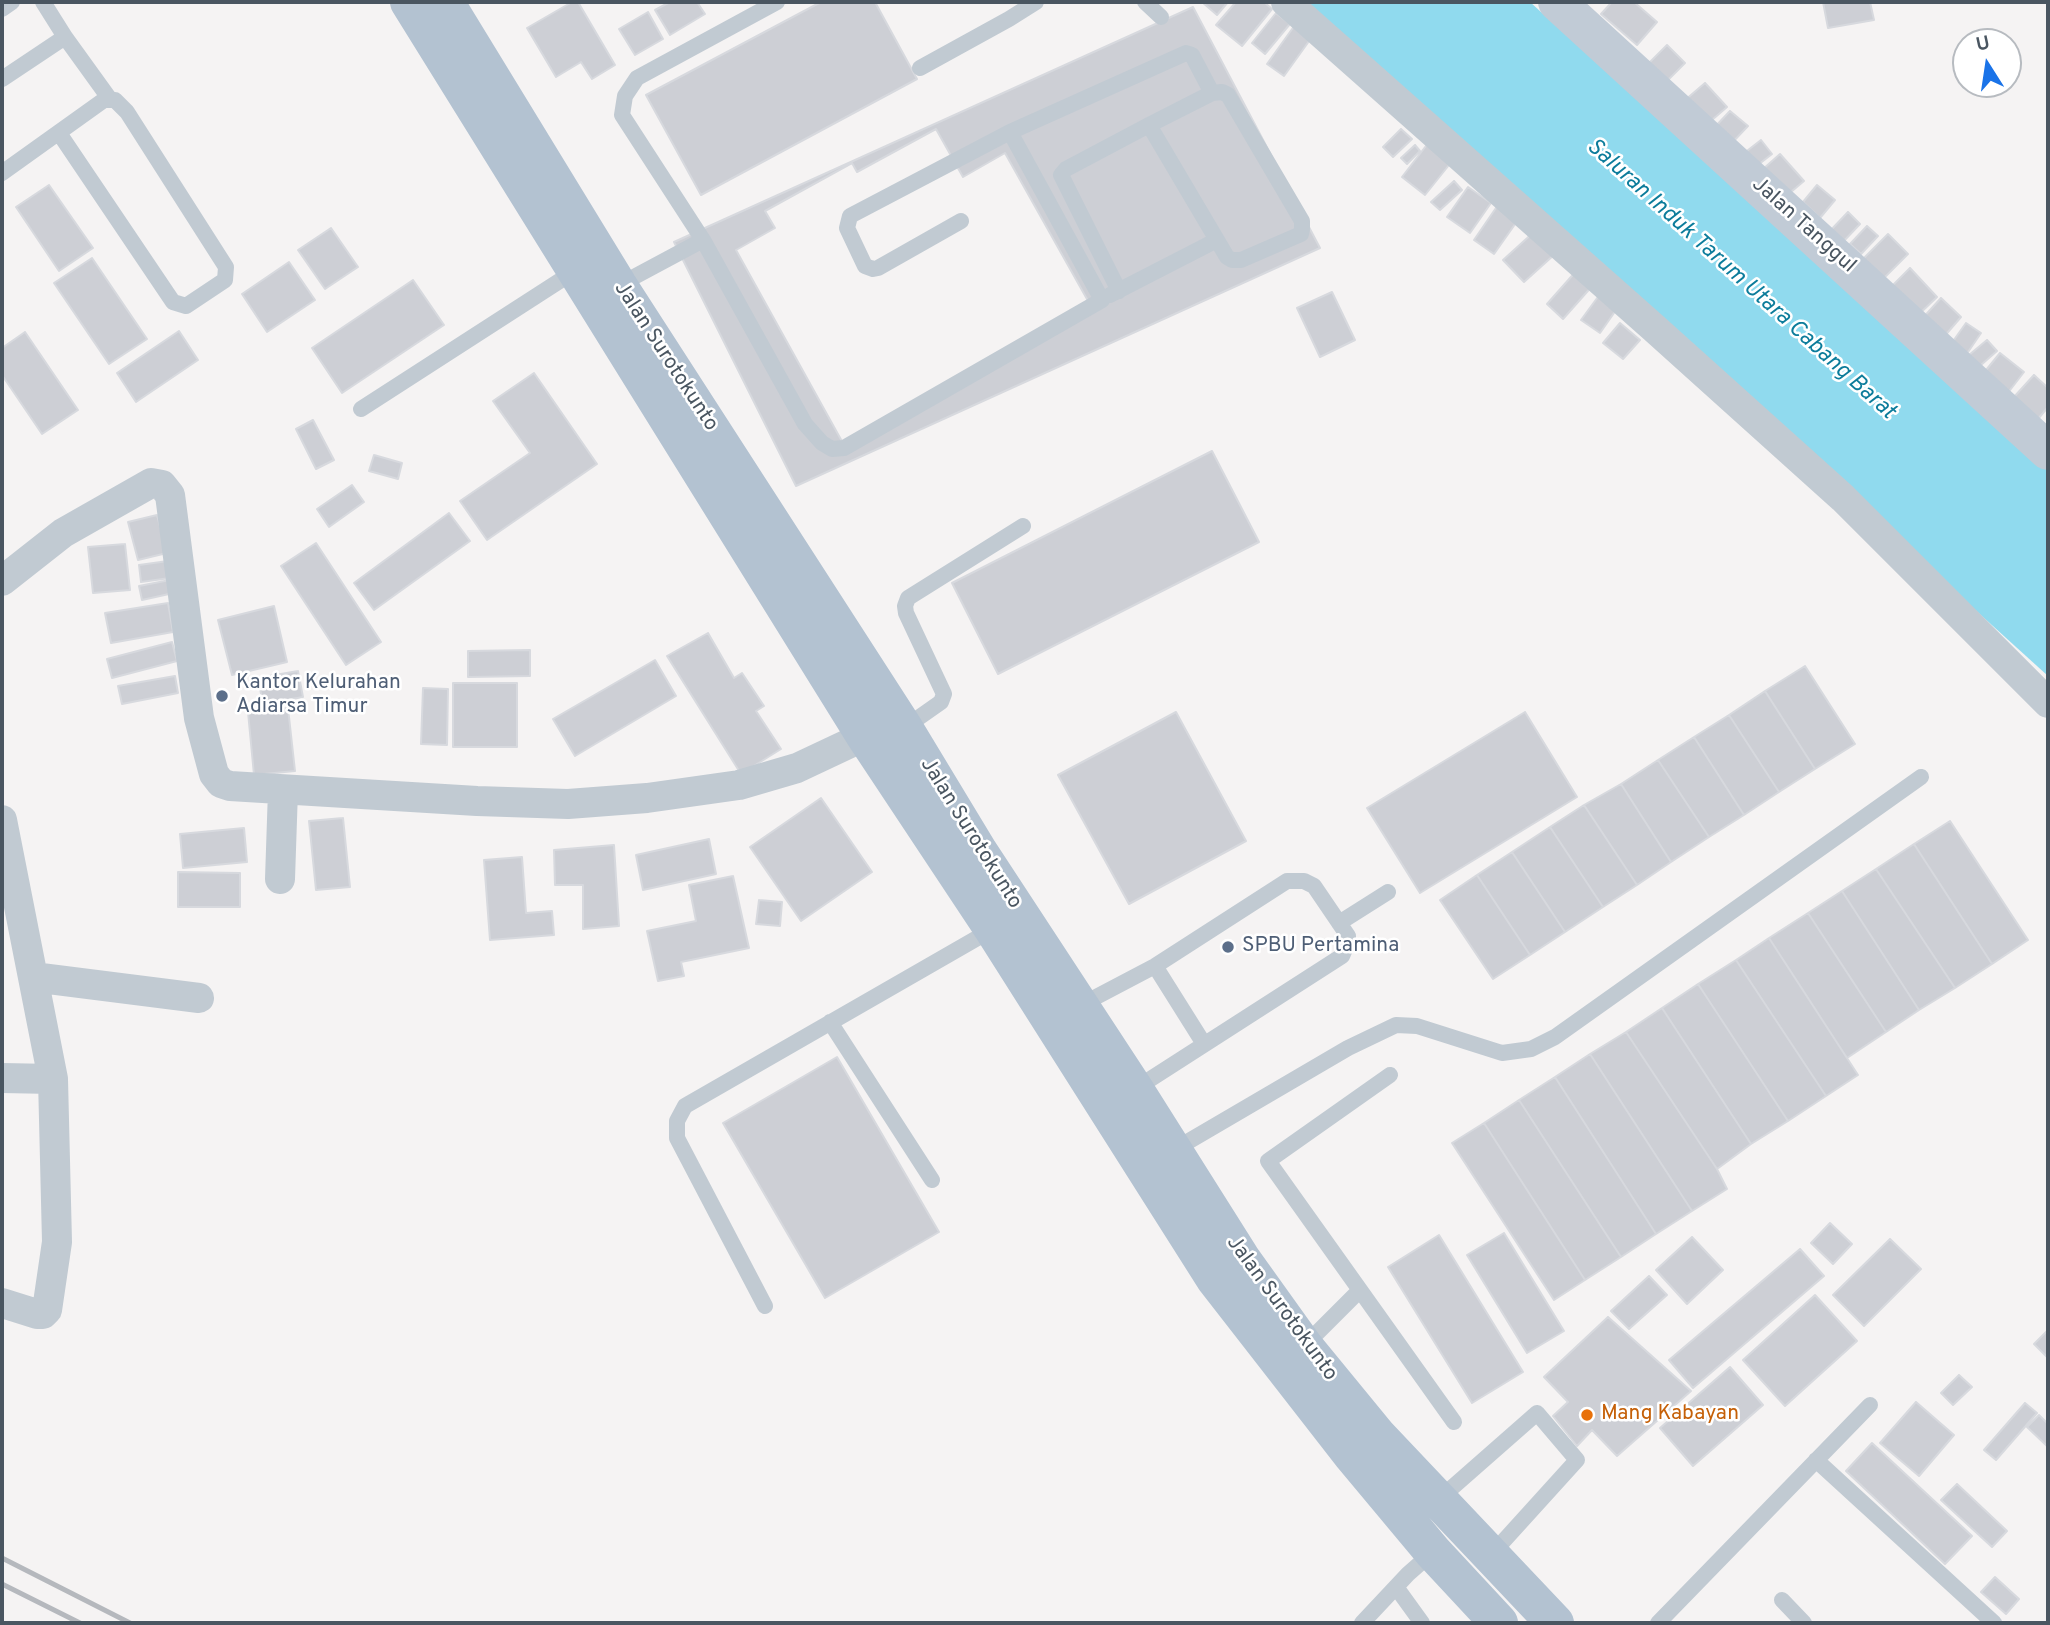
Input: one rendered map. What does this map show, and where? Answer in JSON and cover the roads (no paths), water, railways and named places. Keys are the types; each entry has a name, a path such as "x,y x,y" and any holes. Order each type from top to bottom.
{"main road":[{"name":"Jalan Surotokunto","path":"409,2 865,736 993,929 1135,1090 1159,1160 1215,1279 1352,1455 1433,1552 1499,1623"},
{"name":"Jalan Surotokunto","path":"445,2 618,285 904,728 979,852 1066,1014 1159,1160 1241,1258 1304,1346 1377,1435 1555,1623"}],"street":[{"path":"1286,2 1644,318 1843,499 2048,703"},
{"name":"Jalan Tanggul","path":"1557,2 2048,451"},
{"path":"2,581 63,533 151,483 162,485 170,495 199,718 214,774 221,783 230,786 568,804 647,798 739,785 797,768 865,736"},
{"path":"280,878 283,790"},
{"path":"2,820 53,1079 57,1242 49,1306 43,1314 2,1303"},
{"path":"33,977 199,998"},
{"path":"2,1078 53,1079"}],"lane":[{"path":"2,9 12,2"},
{"path":"43,2 109,98 115,100 127,112 226,267 225,280 186,306 173,302 59,133"},
{"path":"777,2 637,78 625,96 622,115 703,240 805,424 822,443 832,449 844,448 1102,300 1217,240"},
{"path":"920,68 1036,2"},
{"path":"1145,2 1161,17"},
{"path":"2,79 65,37"},
{"path":"961,221 873,269 865,267 847,228 850,216 1010,132 1186,53 1192,55 1212,93"},
{"path":"1119,291 1061,174 1066,169 1149,125 1212,93 1222,92 1228,95 1302,225 1301,234 1241,260 1231,260 1149,125"},
{"path":"2,173 109,98"},
{"path":"1010,132 1102,300"},
{"path":"618,285 703,240"},
{"path":"361,409 575,271"},
{"path":"904,728 941,702 944,694 906,613 908,598 1023,526"},
{"path":"1159,1160 1348,1048 1396,1025 1417,1026 1502,1053 1531,1049 1555,1037 1921,777"},
{"path":"1066,1014 1155,965 1287,881 1304,881 1314,886 1348,936 1342,956 1135,1090"},
{"path":"1339,923 1388,892"},
{"path":"765,1306 677,1138 677,1121 685,1107 993,929"},
{"path":"1155,965 1204,1044"},
{"path":"830,1021 932,1180"},
{"path":"1390,1075 1268,1161 1454,1422"},
{"path":"1304,1346 1360,1290"},
{"path":"1658,1623 1870,1405"},
{"path":"1438,1501 1537,1413 1577,1460 1490,1556"},
{"path":"1816,1460 1994,1623"},
{"path":"1362,1623 1433,1552"},
{"path":"1396,1587 1422,1623"},
{"path":"1782,1600 1804,1623"}],"water":[{"name":"Saluran Induk Tarum Utara Cabang Barat","path":"1305,2 1530,2 2048,471 2048,676"}],"railway":[{"path":"2,1558 130,1623"},
{"path":"2,1584 80,1623"}],"place":[{"name":"Kantor Kelurahan Adiarsa Timur","path":"222,696"},
{"name":"SPBU Pertamina","path":"1228,947"},
{"name":"Mang Kabayan","path":"1587,1415"}]}
